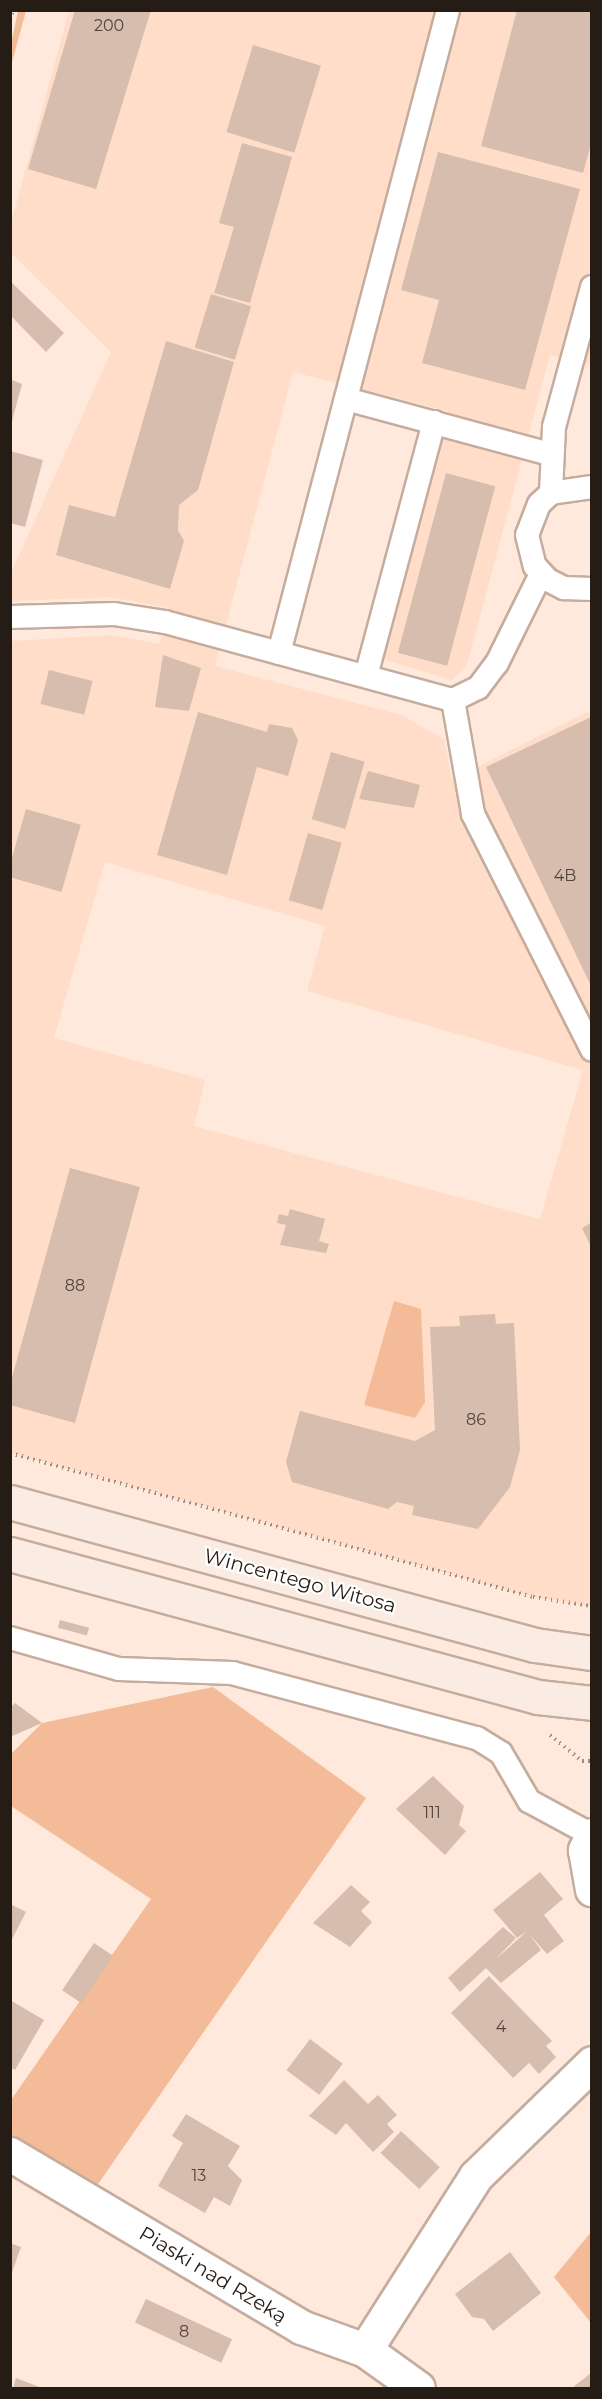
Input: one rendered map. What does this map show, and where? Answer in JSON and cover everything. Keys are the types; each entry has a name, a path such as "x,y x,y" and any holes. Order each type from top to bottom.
{"main road":[{"name":"Wincentego Witosa","path":"10,1502 535,1645 591,1653"},
{"path":"10,1554 538,1697 591,1703"}],"street":[{"path":"591,1835 585,1850 591,1889"},
{"path":"365,2350 476,2176 591,2063"},
{"name":"Piaski nad Rzeką","path":"10,2154 301,2327 365,2350 418,2388"}],"lane":[{"path":"279,653 448,10"},
{"path":"551,493 550,454 591,287"},
{"path":"346,399 550,454"},
{"path":"366,676 434,422"},
{"path":"591,486 551,493 538,504 527,535 541,574 564,588 591,589"},
{"path":"10,617 136,617 453,700 478,688 497,663 541,574"},
{"path":"453,700 473,814 591,1050"},
{"path":"10,1638 119,1669 232,1674 477,1738 501,1753 530,1801 591,1835"}],"path":[{"path":"10,20 13,10"},
{"path":"10,1453 533,1597 591,1606"}],"shaded area":[{"path":"18,11 26,11 11,66 11,44"},
{"path":"69,11 591,11 591,365 550,355 467,665 452,680 382,659 448,411 293,372 215,666 401,715 444,739 452,780 591,710 591,1606 533,1597 11,1453 11,641 113,635 160,644 167,608 111,597 11,601 11,573 111,352 11,253 11,223","holes":["105,862 325,926 307,991 583,1070 540,1219 194,1126 205,1080 54,1038"]},
{"path":"394,1301 421,1309 425,1402 415,1418 364,1405"},
{"path":"213,1687 366,1798 96,2187 11,2134 11,2100 151,1899 11,1806 10,1755 42,1723"},
{"path":"591,2232 591,2323 554,2277"}],"building":[{"path":"75,10 151,10 96,189 28,169"},
{"path":"517,10 591,10 591,144 583,173 481,146"},
{"path":"253,45 321,66 294,153 226,132"},
{"path":"242,143 292,157 250,303 214,293 234,227 219,223"},
{"path":"438,152 580,189 525,390 422,363 439,300 401,290"},
{"path":"10,281 64,333 46,352 10,315"},
{"path":"211,294 251,306 235,360 195,348"},
{"path":"166,341 234,362 198,490 179,505 178,530 184,541 170,589 56,555 69,505 115,517"},
{"path":"10,379 22,384 12,421 10,420"},
{"path":"10,451 43,460 25,527 10,523"},
{"path":"446,473 495,486 447,666 398,653"},
{"path":"163,655 201,668 189,711 155,707"},
{"path":"49,670 93,681 84,715 41,704"},
{"path":"198,712 267,732 269,724 292,728 298,740 288,776 257,767 227,875 157,855"},
{"path":"591,717 591,986 486,767"},
{"path":"331,752 365,762 345,829 312,819"},
{"path":"368,771 420,785 414,808 359,799"},
{"path":"26,809 81,825 61,892 10,877 10,865"},
{"path":"308,833 342,843 322,910 289,900"},
{"path":"70,1168 140,1187 75,1423 10,1405 10,1385"},
{"path":"290,1209 325,1219 319,1241 329,1244 326,1253 280,1245 286,1225 277,1223 279,1214 288,1216"},
{"path":"591,1223 591,1247 582,1228"},
{"path":"495,1314 496,1324 514,1323 520,1450 510,1487 478,1529 412,1515 414,1506 397,1502 388,1509 292,1482 286,1462 300,1411 415,1441 435,1430 430,1327 460,1326 459,1316"},
{"path":"60,1620 89,1628 87,1635 58,1628"},
{"path":"15,1703 42,1723 10,1737 10,1708"},
{"path":"433,1776 464,1806 459,1825 466,1831 445,1855 396,1809"},
{"path":"540,1872 563,1899 544,1915 564,1941 547,1954 529,1934 541,1950 501,1983 486,1968 460,1992 448,1978 503,1927 516,1938 495,1960 527,1931 517,1938 493,1910"},
{"path":"351,1885 370,1902 361,1911 372,1922 350,1947 313,1923"},
{"path":"10,1904 26,1912 10,1943"},
{"path":"94,1943 113,1956 81,2003 62,1990"},
{"path":"489,1976 552,2041 546,2046 556,2057 539,2074 529,2063 513,2078 451,2013"},
{"path":"10,2000 44,2020 15,2070 10,2067"},
{"path":"310,2039 343,2064 319,2095 287,2070"},
{"path":"344,2080 368,2104 378,2095 397,2115 387,2124 394,2132 373,2152 346,2123 336,2135 309,2116"},
{"path":"186,2114 240,2146 228,2166 242,2180 230,2206 214,2197 205,2213 158,2186 183,2143 172,2136"},
{"path":"401,2131 440,2167 419,2189 381,2153"},
{"path":"10,2243 21,2247 11,2275 10,2275"},
{"path":"510,2252 541,2293 493,2331 484,2319 472,2317 455,2294"},
{"path":"146,2299 232,2339 221,2363 135,2323"},
{"path":"591,2373 591,2388 572,2388"},
{"path":"16,2378 42,2388 13,2388"}]}
